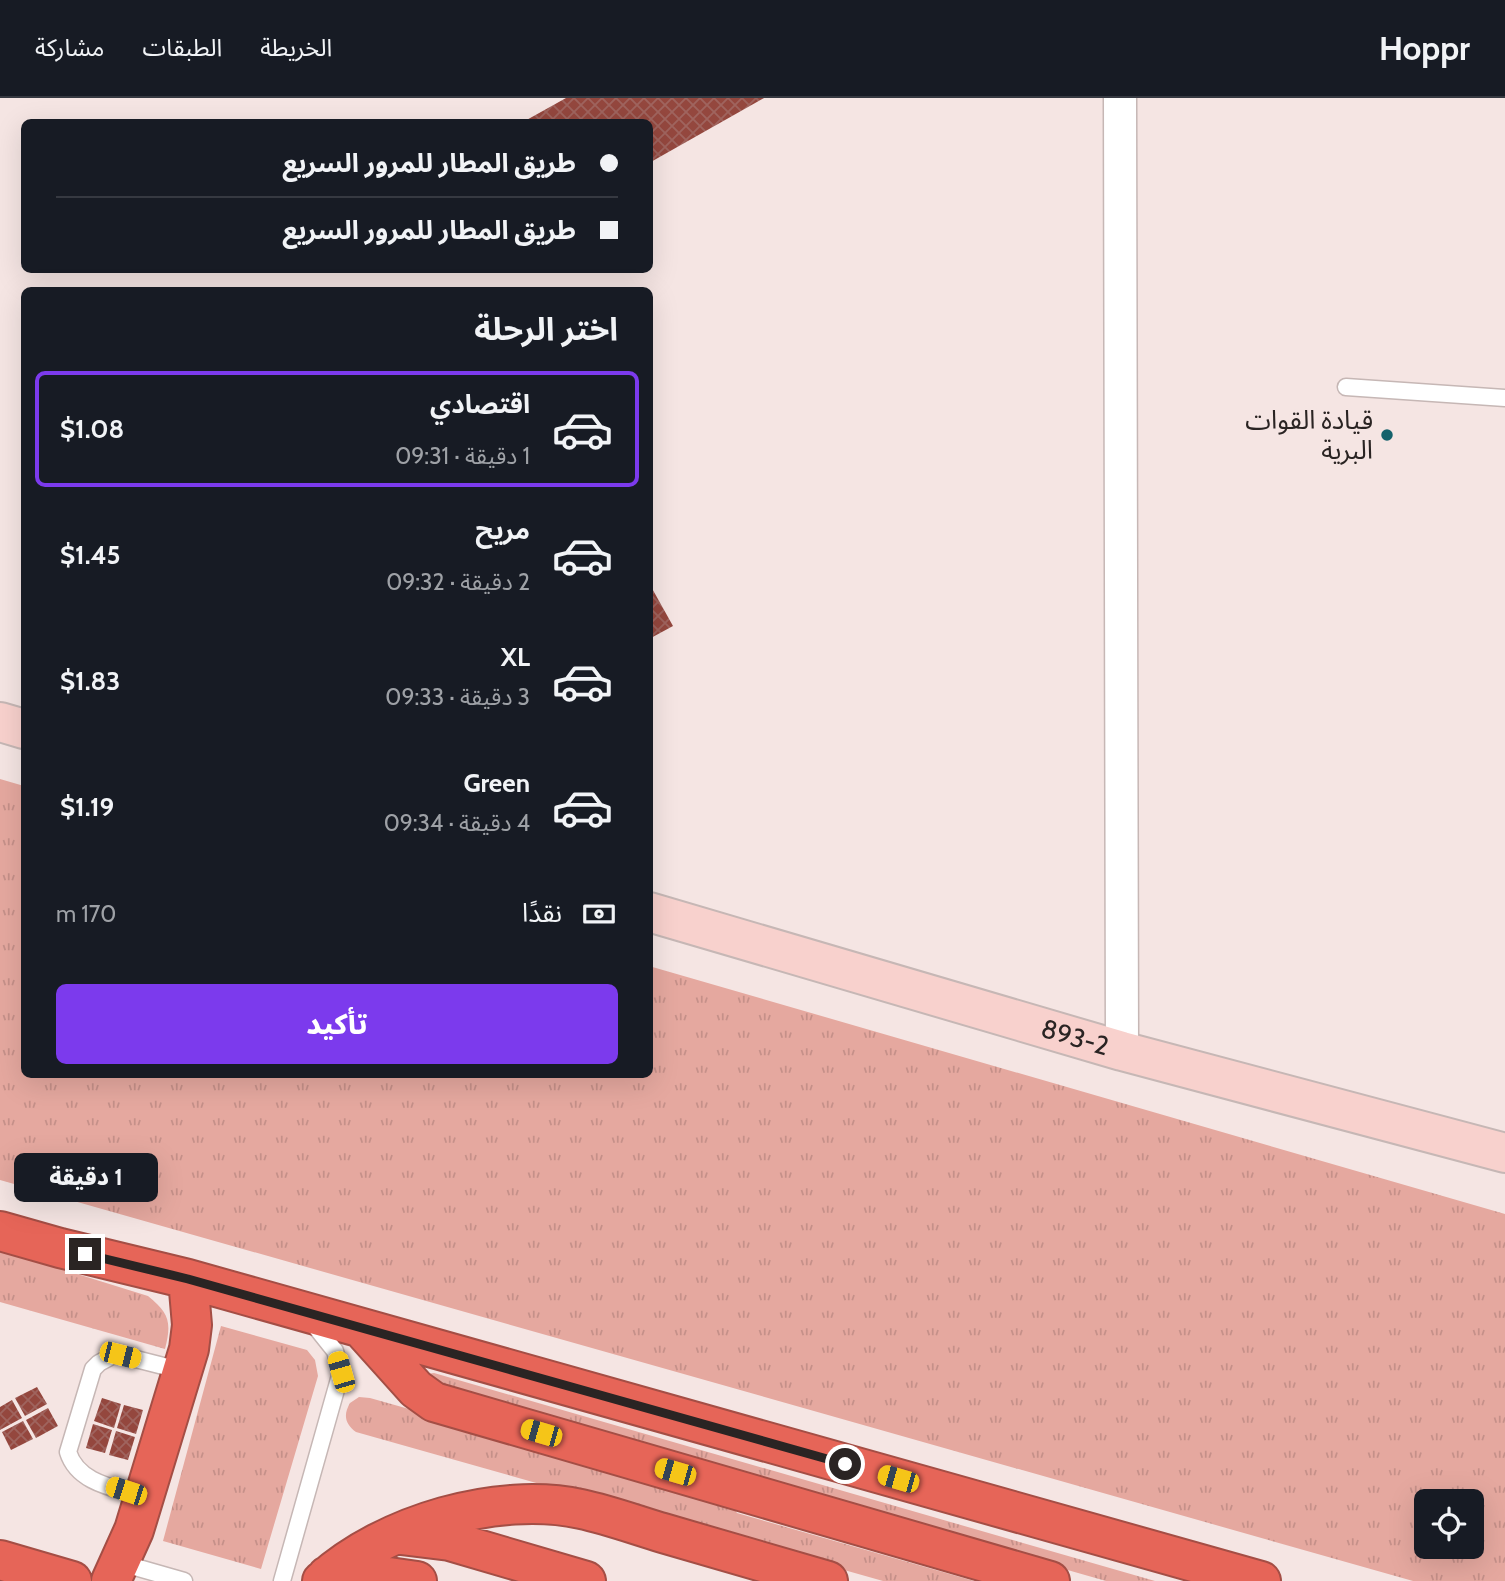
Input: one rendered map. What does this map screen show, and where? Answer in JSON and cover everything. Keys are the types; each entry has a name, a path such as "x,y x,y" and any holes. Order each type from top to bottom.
{"highway":[{"path":"0,1202 60,1248"},
{"path":"0,1231 188,1279 1261,1581"},
{"path":"116,1572 144,1497 189,1349 192,1325 188,1279"},
{"path":"363,1330 416,1389 434,1402 1050,1581"},
{"path":"324,1578 360,1553 396,1534 439,1518 485,1508 533,1505 580,1508 828,1581"},
{"path":"396,1534 450,1541 586,1581"},
{"path":"0,1560 72,1581"},
{"path":"324,1578 368,1574 417,1581"}],"street":[{"path":"1120,98 1122,1051"},
{"path":"0,722 21,728"},
{"name":"893-2","path":"653,913 1122,1051 1505,1153"}],"lane":[{"path":"1346,387 1505,398"},
{"path":"282,1581 341,1372 335,1351 303,1312"},
{"path":"144,1497 89,1479 72,1463 68,1452 93,1369 105,1359 120,1355 183,1371"},
{"path":"116,1572 184,1581"}],"green space":[{"path":"0,779 21,785 21,1078 653,1078 653,967 1505,1214 1505,1581 1413,1581 0,1180"},
{"path":"0,1250 148,1296 167,1319 165,1349 0,1302"},
{"path":"221,1326 307,1350 315,1360 318,1376 261,1569 163,1541"},
{"path":"434,1373 1155,1581 1106,1581 435,1389 426,1374"},
{"path":"359,1397 728,1499 737,1513 974,1581 883,1581 356,1432 347,1422 346,1411 350,1403"}],"building":[{"path":"566,98 764,98 653,161 653,119 528,119"},
{"path":"653,590 673,626 653,637"},
{"path":"37,1387 47,1404 25,1416 15,1398"},
{"path":"102,1398 121,1404 114,1428 94,1421"},
{"path":"12,1400 22,1418 0,1430 0,1407"},
{"path":"124,1405 143,1410 136,1434 117,1428"},
{"path":"48,1408 58,1426 36,1438 26,1420"},
{"path":"23,1421 33,1439 11,1450 2,1432"},
{"path":"93,1424 112,1430 105,1453 86,1448"},
{"path":"116,1431 135,1437 128,1460 109,1455"}],"place":[{"name":"قيادة القوات البرية","path":"1387,435"}],"route":[{"path":"85,1254 188,1279 845,1464"}]}
